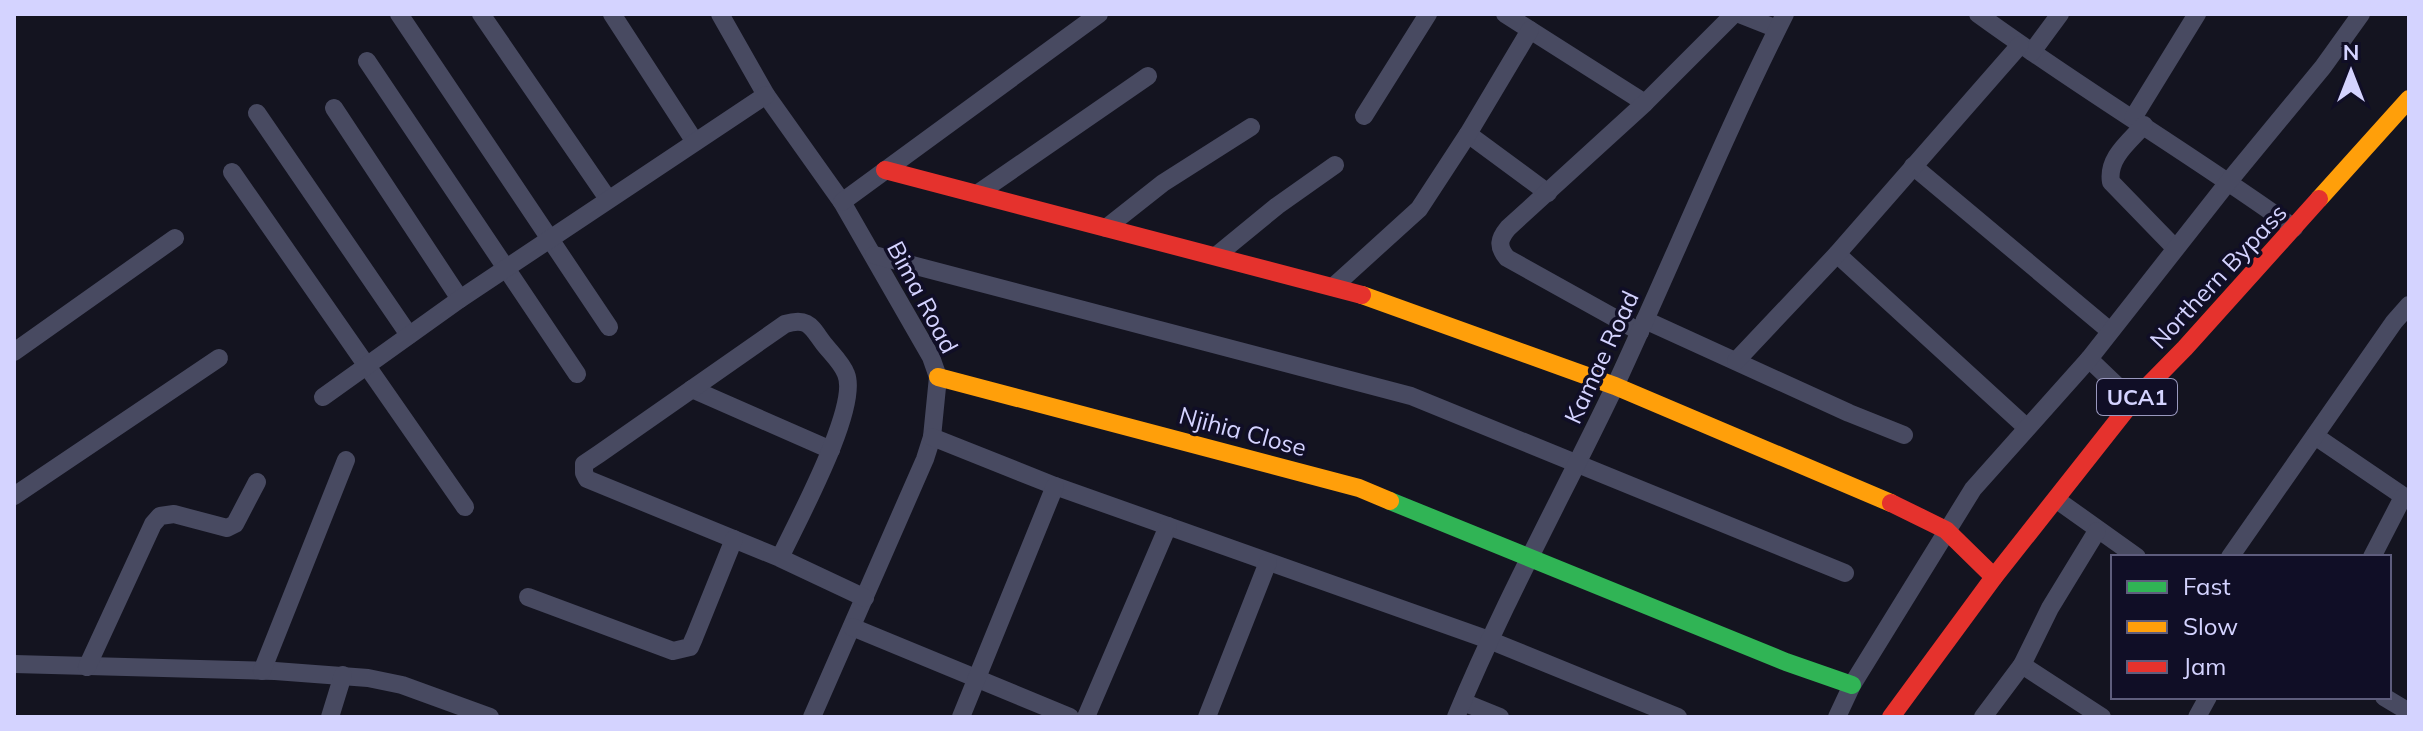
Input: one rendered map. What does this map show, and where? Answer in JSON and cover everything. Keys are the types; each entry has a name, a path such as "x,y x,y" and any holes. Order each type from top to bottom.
{"street":[{"path":"399,14 609,327"},
{"path":"481,14 608,199"},
{"path":"612,14 695,142"},
{"name":"Bima Road","path":"720,14 766,95 842,202 874,255 931,357 938,377 932,437 925,459 812,717"},
{"path":"842,202 1099,14"},
{"path":"1364,116 1428,14"},
{"path":"1505,14 1645,103"},
{"path":"1781,22 1737,14 1508,228 1501,236 1500,250 1507,258 1643,326 1736,361 1904,435"},
{"path":"1978,14 2229,181 2294,228"},
{"path":"1736,361 1837,254 1913,166 2060,14"},
{"path":"2175,248 2111,182 2110,171 2197,14"},
{"path":"1842,716 1852,685 1973,489 2089,359 2323,67 2361,14"},
{"name":"Kamae Road","path":"1460,709 1528,557 1615,386 1781,22"},
{"path":"1333,287 1419,209 1530,30"},
{"path":"367,61 577,374"},
{"path":"977,194 1148,76"},
{"path":"323,397 460,299 766,95"},
{"name":"Northern Bypass","path":"1891,717 1994,577 2133,401 2409,99"},
{"path":"334,108 460,299"},
{"path":"257,113 409,335"},
{"path":"1106,228 1163,183 1251,127"},
{"path":"1468,134 1548,193"},
{"path":"1216,256 1277,206 1335,165"},
{"path":"1913,166 2110,331"},
{"path":"885,170 1377,299 1615,386 1918,514 1946,530 1994,577"},
{"path":"232,172 465,507"},
{"path":"14,352 175,238"},
{"path":"1837,254 2026,427"},
{"path":"874,255 1411,396 1845,573"},
{"path":"2231,555 2409,305"},
{"path":"780,558 831,450 849,391 846,374 808,323 797,320 785,324 584,464 584,473 587,479 780,558 865,598"},
{"path":"14,496 219,358"},
{"path":"2089,359 2133,401"},
{"name":"Njihia Close","path":"938,377 1333,480 1396,502 1786,662 1852,685"},
{"path":"692,389 831,450"},
{"path":"2315,436 2406,498 2373,555"},
{"path":"932,437 1055,486 1489,640 1678,717"},
{"path":"262,671 346,460"},
{"path":"87,667 153,524 160,516 174,514 227,528 235,524 257,482"},
{"path":"961,717 1055,486"},
{"path":"2057,500 2134,555"},
{"path":"1086,717 1168,526"},
{"path":"1983,717 2022,665 2050,608 2097,531"},
{"path":"528,597 673,651 682,650 690,647 734,539"},
{"path":"1207,717 1268,562"},
{"path":"852,627 1070,717"},
{"path":"14,664 343,675 402,685 490,717"},
{"path":"2022,665 2102,717"},
{"path":"330,717 343,675"},
{"path":"2197,717 2207,699"},
{"path":"2387,699 2409,712"},
{"path":"1460,709 1500,717"}],"traffic: fast":[{"path":"1390,501 1786,662 1852,685"}],"traffic: slow":[{"path":"2319,199 2409,99"},
{"path":"1362,295 1615,386 1891,503"},
{"path":"938,377 1359,488 1390,501"}],"traffic: jam":[{"path":"885,170 1362,295"},
{"path":"1891,717 1994,577 2133,401 2319,199"},
{"path":"1891,503 1946,530 1994,577"}]}
